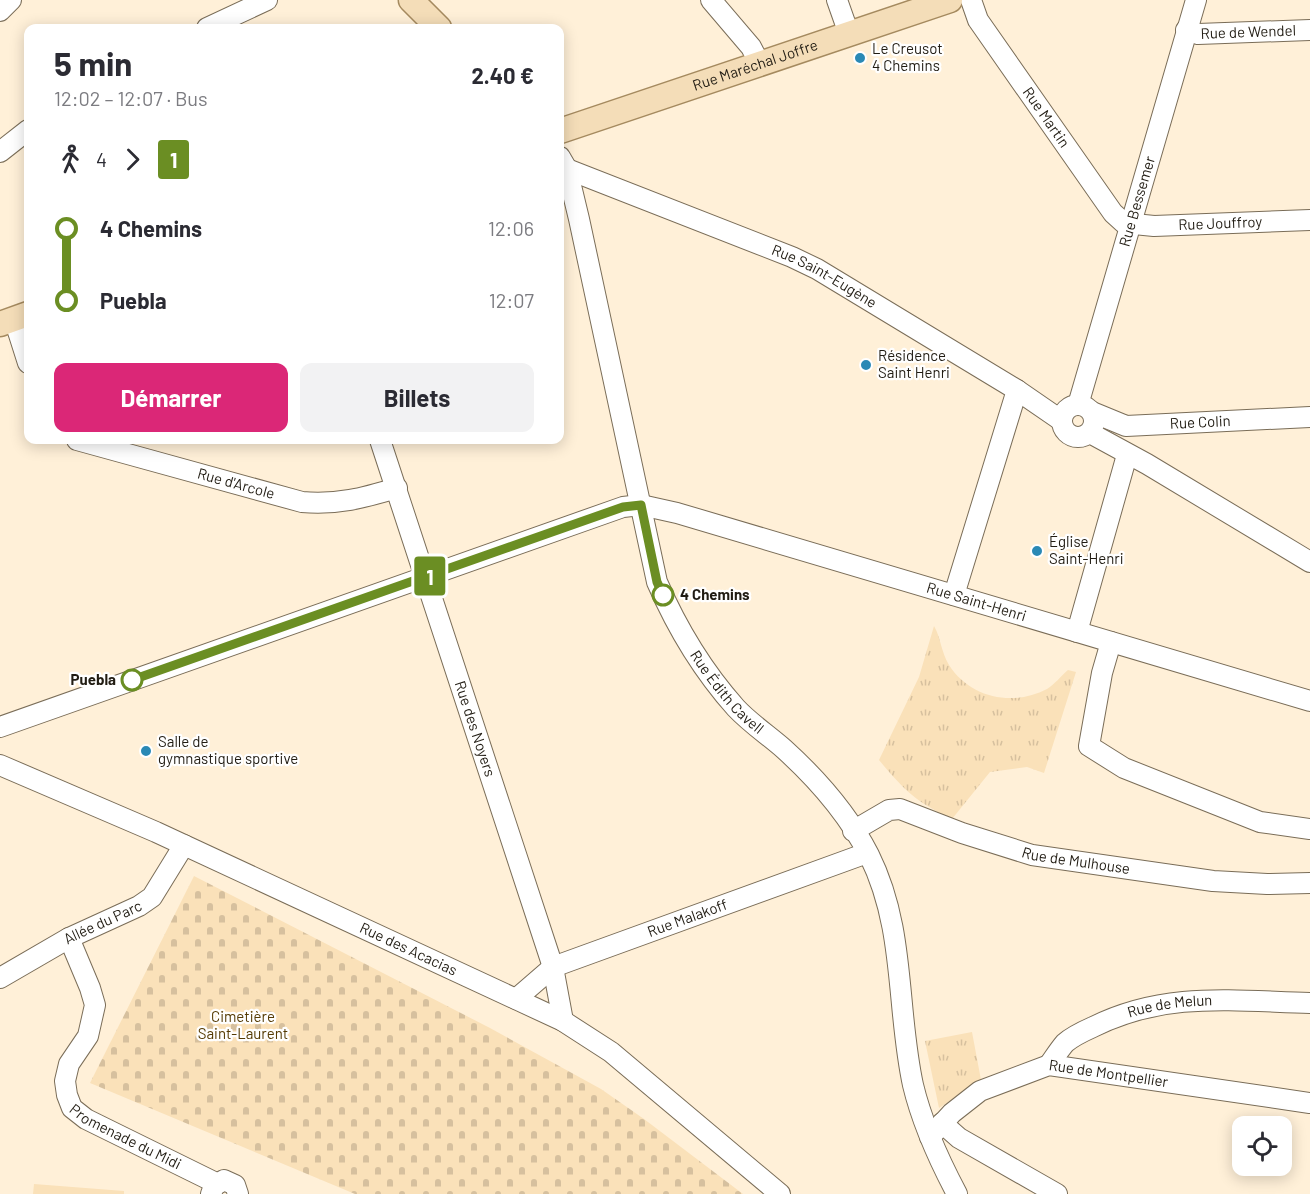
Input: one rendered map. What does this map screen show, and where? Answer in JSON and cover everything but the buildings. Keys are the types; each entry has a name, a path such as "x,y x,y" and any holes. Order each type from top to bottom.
{"main road":[{"path":"411,0 435,24"},
{"name":"Rue Maréchal Joffre","path":"564,130 950,0"}],"street":[{"path":"0,11 11,0"},
{"path":"216,24 267,0"},
{"path":"711,0 751,47 760,64"},
{"path":"837,0 849,34"},
{"name":"Rue Martin","path":"971,0 978,20 1113,213 1124,223 1131,225"},
{"name":"Rue Bessemer","path":"1085,408 1131,225 1196,0"},
{"name":"Rue de Wendel","path":"1186,30 1198,34 1310,30"},
{"path":"0,152 24,133"},
{"name":"Rue Saint-Eugène","path":"564,163 792,256 1017,390 1062,421"},
{"name":"Rue Édith Cavell","path":"564,167 657,582 685,639 710,677 738,709 786,751 819,785 853,831 877,873 890,910 897,943 914,1086 936,1130 957,1194"},
{"name":"Rue Jouffroy","path":"1131,225 1310,220"},
{"path":"14,319 24,350"},
{"path":"954,595 1017,390"},
{"path":"1085,408 1095,423 1090,433 1073,437 1065,431 1062,421 1068,409 1085,408"},
{"name":"Rue Colin","path":"1085,408 1126,426 1310,417"},
{"path":"1090,433 1148,464 1310,562"},
{"name":"Rue d'Arcole","path":"92,444 302,502 325,504 353,501 397,488"},
{"name":"Rue des Noyers","path":"381,444 554,967 563,1021"},
{"path":"1077,632 1129,454"},
{"path":"0,727 623,507 641,505"},
{"name":"Rue Saint-Henri","path":"641,505 677,513 1310,701"},
{"path":"1111,642 1102,674 1089,746 1124,768 1216,806 1260,822 1310,830"},
{"name":"Rue des Acacias","path":"0,765 184,845 563,1021 612,1052 780,1194"},
{"name":"Rue de Mulhouse","path":"853,831 889,810 900,809 962,833 1032,855 1213,881 1267,884 1310,883"},
{"name":"Allée du Parc","path":"0,978 69,938 139,906 152,897 184,845"},
{"name":"Rue Malakoff","path":"516,999 554,967 867,853"},
{"name":"Promenade du Midi","path":"69,938 95,1005 88,1036 69,1064 65,1081 72,1108 86,1119 214,1189 224,1180 232,1182 238,1194"},
{"name":"Rue de Melun","path":"1049,1065 1066,1043 1077,1035 1107,1020 1149,1006 1196,999 1310,1003"},
{"name":"Rue de Montpellier","path":"936,1130 952,1113 980,1091 1049,1065 1310,1103"},
{"path":"936,1130 959,1138 1057,1194"}],"green space":[{"path":"934,626 949,665 968,685 980,692 1007,698 1020,697 1047,689 1068,670 1076,672 1044,773 1027,767 990,772 952,819 911,794 879,760 919,677"},
{"name":"Cimetière Saint-Laurent","path":"194,876 490,1028 601,1089 743,1194 355,1194 90,1083"},
{"path":"972,1032 981,1080 939,1108 925,1041"},
{"path":"34,1184 124,1191 124,1194 33,1194"}],"bus line":[{"name":"1","path":"132,680 623,507 641,505 657,582 663,595"}],"place":[{"name":"Le Creusot 4 Chemins","path":"860,58"},
{"name":"Résidence Saint Henri","path":"866,365"},
{"name":"Église Saint-Henri","path":"1037,551"},
{"name":"4 Chemins","path":"663,595"},
{"name":"Puebla","path":"132,680"},
{"name":"Salle de gymnastique sportive","path":"146,751"}]}
